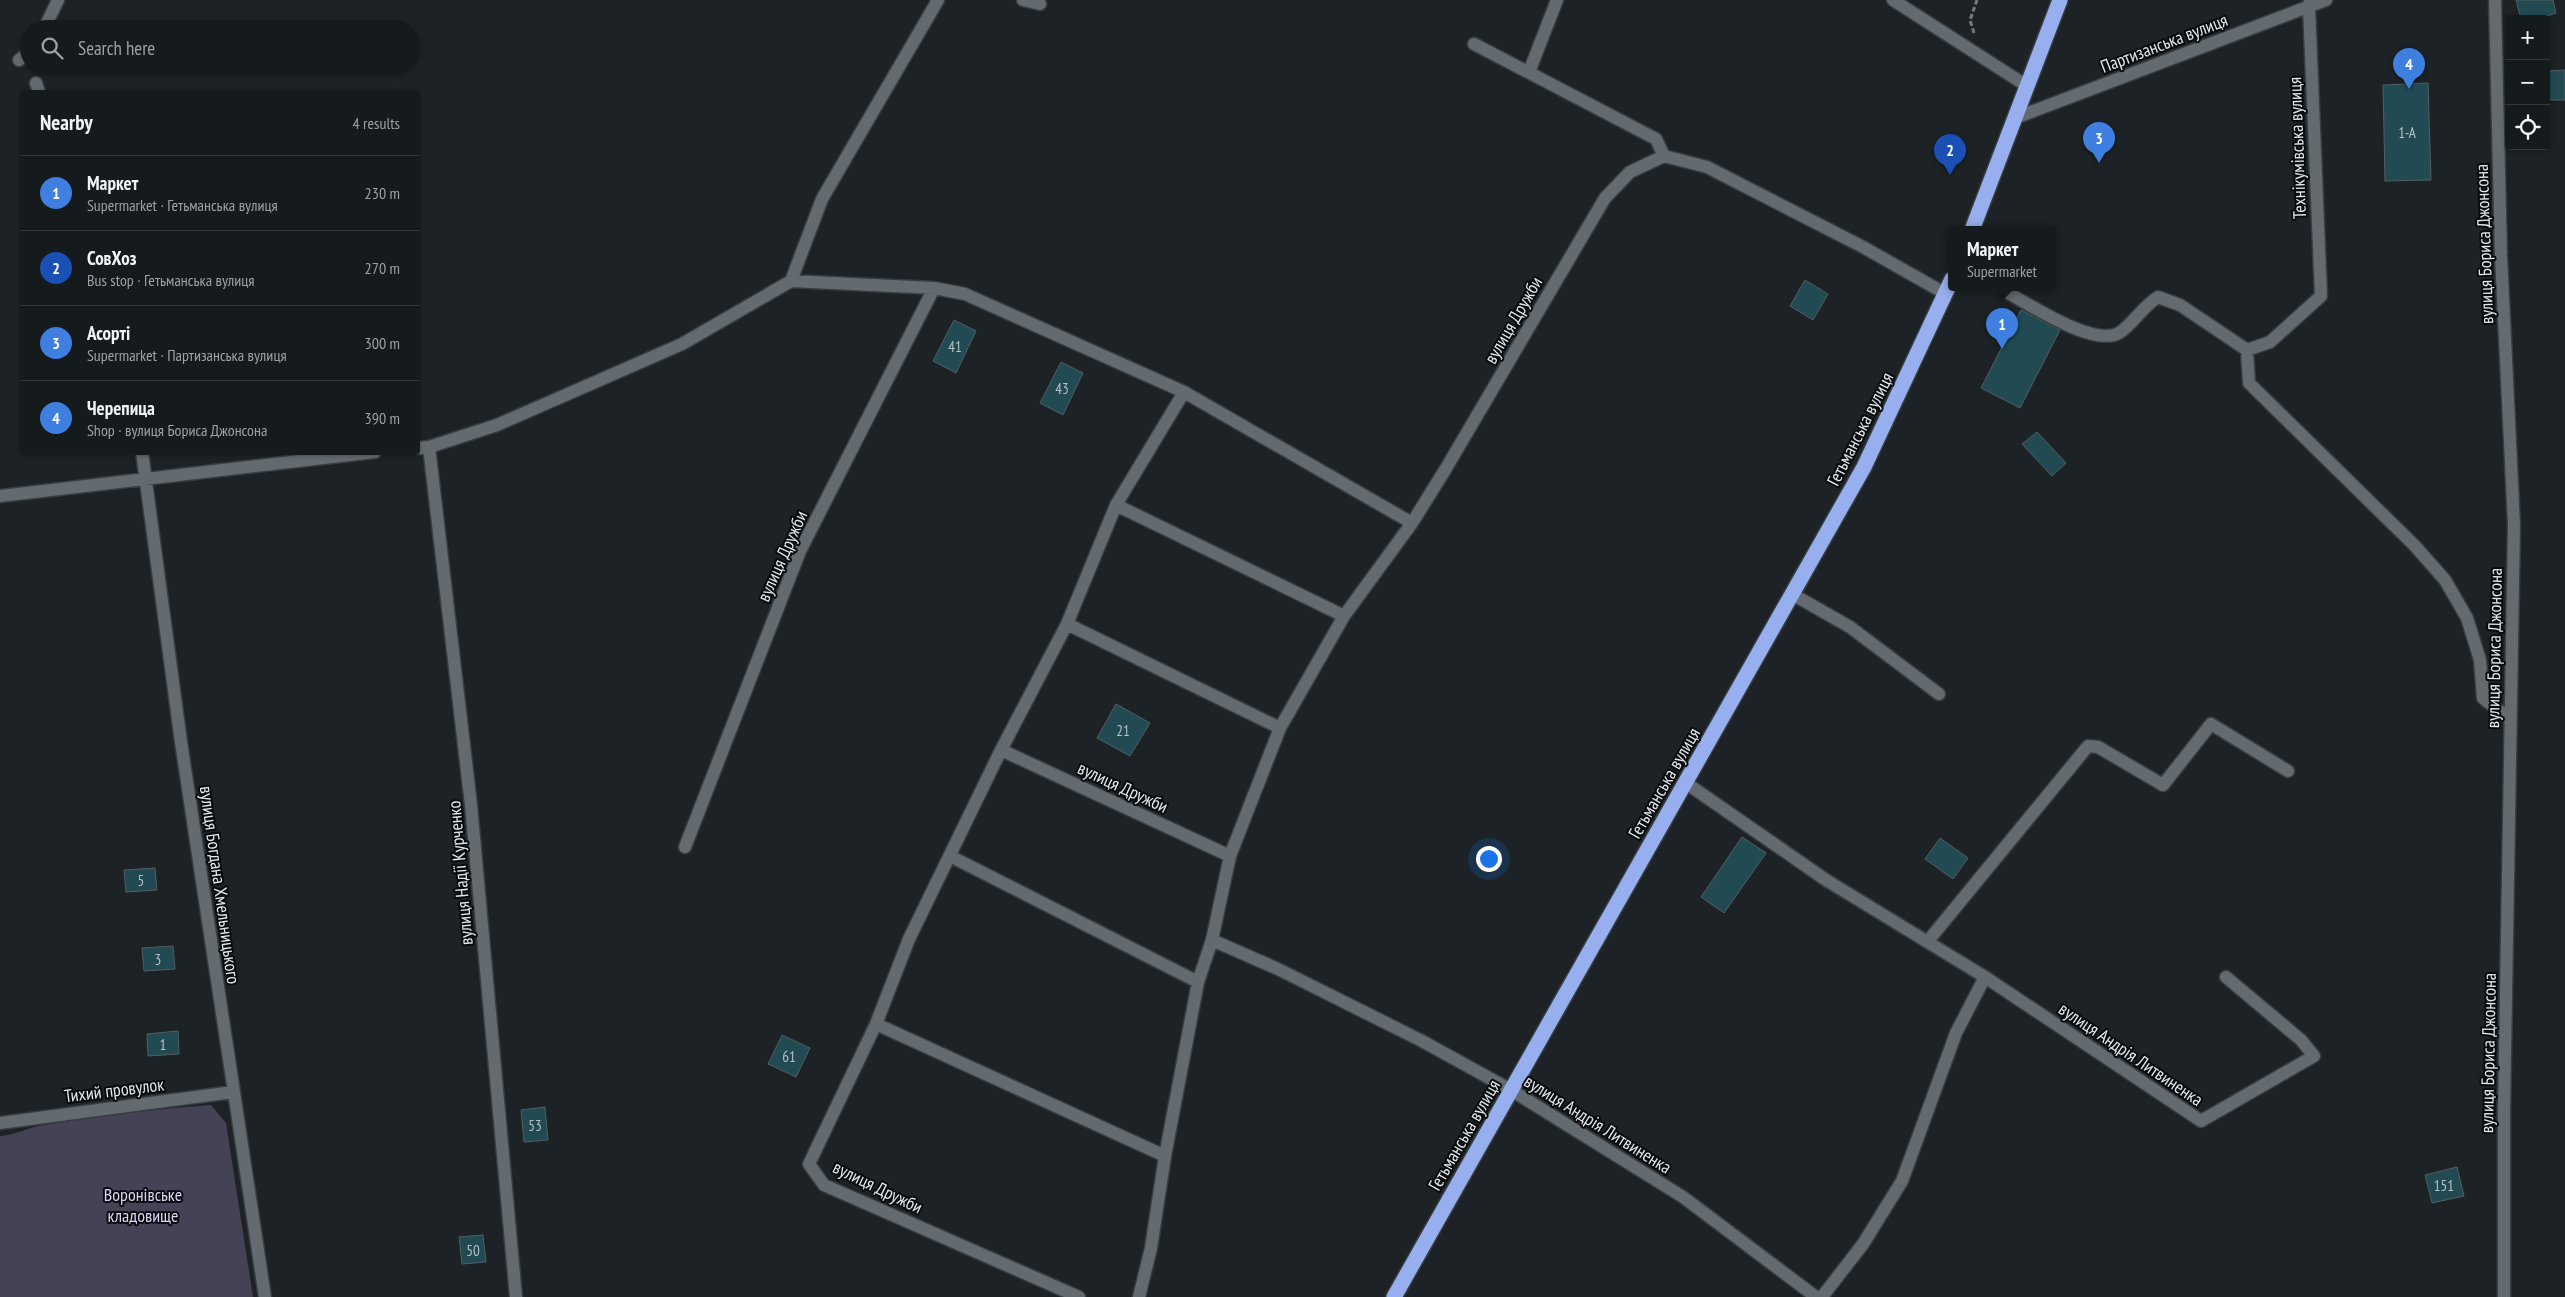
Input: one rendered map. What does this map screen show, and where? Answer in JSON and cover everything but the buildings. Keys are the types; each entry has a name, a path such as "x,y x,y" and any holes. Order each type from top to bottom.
{"highway":[{"path":"1974,226 2060,0"},
{"name":"Гетьманська вулиця","path":"1394,1297 1864,467 1948,289"}],"street":[{"path":"48,20 58,0"},
{"path":"791,281 822,199 938,0"},
{"path":"1023,0 1040,4"},
{"path":"1528,72 1557,0"},
{"path":"1893,0 2027,86"},
{"name":"Партизанська вулиця","path":"2015,118 2310,4 2326,0"},
{"name":"вулиця Бориса Джонсона","path":"2495,0 2501,256 2514,525 2504,1112 2504,1297"},
{"name":"Технікумівська вулиця","path":"2247,350 2270,342 2321,296 2310,4"},
{"path":"1474,44 1656,139 1664,156 1707,168 1863,247 1946,294"},
{"name":"вулиця Дружби","path":"1139,1297 1150,1248 1165,1156 1198,982 1212,940 1230,856 1280,728 1344,616 1412,523 1605,198 1630,172 1664,156"},
{"path":"424,447 497,425 682,344 791,281 934,288 965,294 1184,392 1412,523"},
{"name":"вулиця Дружби","path":"685,848 800,551 934,288"},
{"path":"2005,291 2083,333 2102,338 2116,334 2126,328 2136,314 2158,296 2180,305 2247,350 2249,383 2415,546 2445,580 2467,618 2480,660 2483,698 2511,720"},
{"name":"вулиця Дружби","path":"1079,1297 824,1184 809,1164 876,1024 909,939 1001,750 1067,624 1116,505 1184,392"},
{"name":"вулиця Надії Курченко","path":"424,447 471,804 516,1297"},
{"name":"вулиця Богдана Хмельницького","path":"142,455 181,742 265,1297"},
{"path":"0,496 145,477 347,455"},
{"path":"1116,505 1344,616"},
{"path":"1792,594 1850,628 1939,694"},
{"path":"1067,624 1280,728"},
{"path":"1928,941 2088,746 2098,747 2162,785 2211,724 2288,771"},
{"name":"вулиця Дружби","path":"1001,750 1230,856"},
{"name":"вулиця Андрія Литвиненка","path":"1686,783 1826,880 1985,977 2200,1121 2314,1056 2301,1040 2226,976"},
{"path":"950,856 1198,982"},
{"name":"вулиця Андрія Литвиненка","path":"1212,940 1278,969 1422,1041 1511,1090 1683,1197 1816,1297"},
{"path":"1822,1297 1863,1244 1902,1181 1956,1033 1985,977"},
{"path":"876,1024 1165,1156"},
{"name":"Тихий провулок","path":"0,1123 233,1092"}],"path":[{"path":"1977,0 1970,20 1981,58"}],"green space":[{"name":"Воронівське кладовище","path":"211,1105 226,1123 253,1297 0,1297 0,1136 38,1126 148,1111"}],"place":[{"name":"Черепица","path":"2409,89"},
{"name":"Асорті","path":"2099,163"},
{"name":"СовХоз","path":"1950,175"},
{"name":"Маркет","path":"2002,349"}]}
